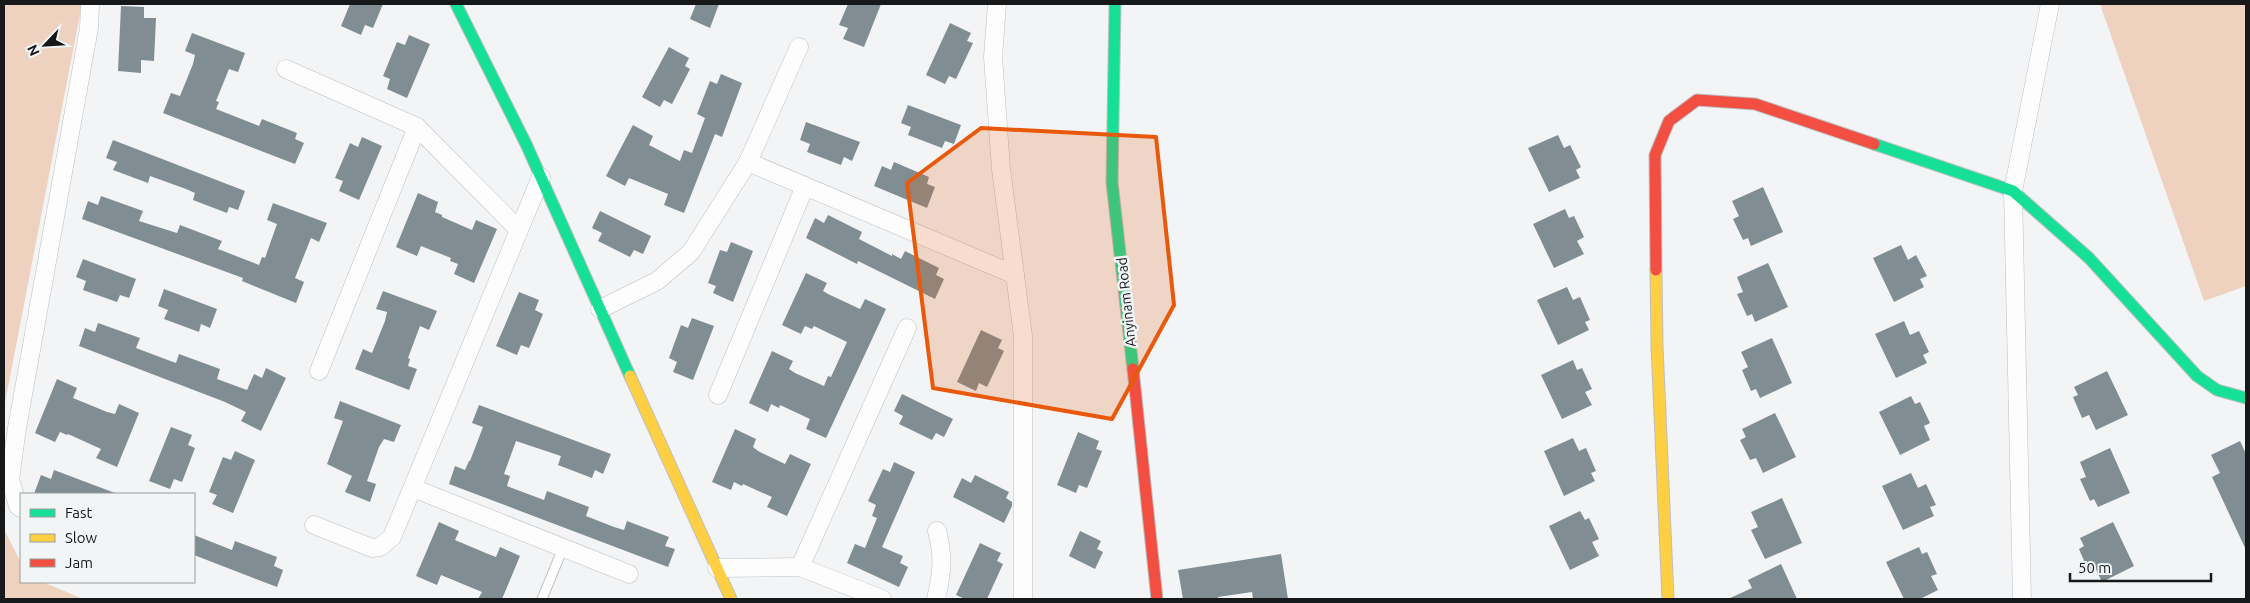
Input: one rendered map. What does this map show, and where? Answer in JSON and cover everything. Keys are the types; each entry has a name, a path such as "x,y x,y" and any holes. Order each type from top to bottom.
{"street":[{"path":"20,507 10,479 16,428 89,28 90,4"},
{"path":"456,4 541,177 731,599"},
{"path":"998,4 993,57 1001,169 1023,336 1024,599"},
{"name":"Anyinam Road","path":"1115,4 1112,182 1149,510 1157,599"},
{"path":"2022,599 2013,191 2050,4"},
{"path":"600,309 657,281 691,252 748,162 799,47"},
{"path":"286,69 417,127 519,230"},
{"path":"1668,599 1657,346 1655,155 1669,121 1697,100 1755,104 2013,191 2089,258 2197,376 2217,390 2246,398"},
{"path":"319,371 417,127"},
{"path":"748,162 1015,275"},
{"path":"314,525 372,548 380,547 392,537 541,177"},
{"path":"718,395 805,186"},
{"path":"800,567 907,328"},
{"path":"412,488 628,574"},
{"path":"936,599 943,566 942,549 937,531"},
{"path":"716,568 800,567 882,599"}],"lane":[{"path":"542,599 563,548"}],"highlighted area":[{"path":"981,128 1156,137 1174,305 1112,419 933,388 907,183"}],"shaded area":[{"path":"4,4 82,4 4,408"},
{"path":"2100,4 2246,4 2246,286 2204,301"},
{"path":"4,529 20,561 20,583 45,583 83,599 4,599"}],"building":[{"path":"350,4 383,4 373,28 365,25 361,35 341,26"},
{"path":"696,4 719,4 710,28 690,19"},
{"path":"848,4 881,4 864,47 843,39 848,28 839,25"},
{"path":"121,6 144,7 144,18 156,18 154,61 141,60 141,73 118,71"},
{"path":"950,23 971,33 967,41 973,43 956,79 949,76 945,84 926,75"},
{"path":"192,33 245,53 238,72 229,69 216,101 219,102 216,109 259,126 262,119 297,133 295,139 304,143 295,164 163,113 171,93 180,96 193,64 195,55 185,51"},
{"path":"409,35 430,44 407,98 387,89 390,79 383,76 397,42 405,45"},
{"path":"669,47 689,58 685,66 690,69 672,104 664,100 660,107 642,97"},
{"path":"721,74 742,83 722,137 715,134 684,213 664,205 668,194 629,178 625,186 606,176 633,125 653,136 649,145 680,161 684,150 692,153 705,118 697,114 710,81 717,84"},
{"path":"908,105 961,125 954,144 945,141 942,148 908,135 911,127 901,123"},
{"path":"806,122 860,142 852,161 844,157 841,165 807,152 810,144 800,140"},
{"path":"1558,135 1564,148 1570,145 1581,167 1576,170 1580,178 1549,192 1528,148"},
{"path":"362,137 382,146 359,200 339,191 343,181 335,178 350,143 358,147"},
{"path":"113,140 245,191 238,210 229,207 227,213 193,200 195,193 186,189 150,176 148,183 113,170 117,162 106,158"},
{"path":"894,162 929,177 927,184 935,187 927,208 874,186 882,166 891,170"},
{"path":"1763,187 1783,232 1751,246 1748,238 1743,240 1733,219 1739,216 1732,201"},
{"path":"418,193 438,202 435,212 442,215 442,217 472,230 476,220 497,229 474,283 454,274 458,264 450,261 451,258 421,246 417,256 396,247"},
{"path":"101,196 143,211 139,221 177,233 180,225 222,241 218,249 259,265 262,257 265,258 277,224 267,220 273,203 327,223 319,242 311,238 295,278 304,282 296,303 242,281 243,278 82,219 88,201 98,205"},
{"path":"1565,209 1569,218 1574,216 1584,237 1577,241 1584,254 1554,268 1533,224"},
{"path":"600,211 651,236 643,254 634,250 630,257 598,241 602,233 592,228"},
{"path":"828,215 862,232 859,239 892,256 892,254 901,259 905,251 939,268 936,275 944,279 935,299 858,261 857,264 806,238 815,218 824,223"},
{"path":"731,242 753,251 733,302 713,293 716,286 708,283 720,250 727,252"},
{"path":"1901,245 1908,260 1916,255 1927,276 1920,279 1924,287 1894,302 1873,258"},
{"path":"83,259 136,279 129,298 120,295 117,302 83,290 86,281 76,277"},
{"path":"1768,263 1788,307 1755,322 1752,314 1747,316 1737,294 1743,292 1737,277"},
{"path":"806,273 827,283 823,291 860,309 865,299 886,309 826,438 806,429 810,419 780,405 779,408 771,404 768,412 749,403 772,351 793,361 789,369 824,386 828,376 831,377 847,342 814,326 812,329 805,326 801,334 782,325"},
{"path":"1567,287 1573,300 1580,297 1590,320 1585,322 1589,330 1558,345 1537,300"},
{"path":"164,289 217,309 210,328 201,324 199,332 164,319 168,310 158,306"},
{"path":"383,291 437,311 429,330 420,326 408,358 410,359 408,366 417,369 409,390 355,369 363,349 372,353 385,321 387,312 376,309"},
{"path":"519,292 539,300 535,310 543,314 529,348 521,345 517,355 496,346"},
{"path":"692,318 714,326 693,380 673,372 677,362 669,358 681,325 688,328"},
{"path":"1904,321 1910,335 1919,331 1929,352 1923,355 1927,363 1896,378 1875,334"},
{"path":"98,323 140,338 136,348 165,359 176,363 179,354 220,369 217,379 247,390 254,374 262,378 266,368 286,378 261,431 241,421 246,412 225,402 79,346 85,328 95,332"},
{"path":"981,330 1002,340 998,348 1004,351 987,387 979,383 976,391 957,382"},
{"path":"1772,338 1792,383 1760,398 1756,389 1751,391 1742,370 1748,367 1741,352"},
{"path":"1573,360 1577,370 1582,368 1592,389 1585,392 1592,405 1562,419 1541,375"},
{"path":"2107,371 2128,415 2096,430 2089,415 2082,418 2073,397 2078,395 2074,387"},
{"path":"57,379 77,388 73,398 115,414 119,404 139,413 117,467 96,458 101,449 68,434 60,432 55,442 35,433"},
{"path":"902,394 953,419 944,437 936,433 932,440 899,424 903,416 894,411"},
{"path":"1911,396 1915,404 1920,402 1930,423 1924,426 1930,440 1900,455 1879,412"},
{"path":"340,401 401,425 394,442 384,439 379,447 367,481 376,484 370,502 345,492 352,476 327,464 343,421 334,418"},
{"path":"479,405 611,454 603,474 595,470 592,478 558,465 561,456 516,441 504,474 510,476 507,486 544,500 547,491 589,507 586,516 614,527 624,530 627,521 669,537 665,546 675,549 668,567 449,484 455,466 465,470 483,427 472,423"},
{"path":"1775,413 1796,457 1763,473 1756,458 1750,460 1740,440 1746,437 1742,429"},
{"path":"171,427 192,435 188,445 195,448 182,482 174,479 170,489 149,481"},
{"path":"735,429 756,439 753,447 758,451 785,464 790,454 811,464 787,516 767,507 772,497 743,484 742,486 734,482 731,490 712,482"},
{"path":"1078,432 1099,441 1096,449 1102,451 1087,488 1079,485 1076,493 1057,485"},
{"path":"1573,438 1579,451 1586,448 1596,471 1591,473 1595,481 1564,496 1544,451"},
{"path":"2240,441 2246,454 2246,550 2212,477 2220,473 2211,455"},
{"path":"2110,448 2130,493 2098,507 2094,499 2090,501 2080,479 2086,477 2080,462"},
{"path":"235,451 255,460 233,513 212,504 217,495 209,492 223,457 231,460"},
{"path":"894,462 915,472 882,547 903,556 900,563 908,567 899,587 847,563 855,544 865,548 877,518 872,516 876,505 868,501 883,469 890,472"},
{"path":"54,470 115,493 34,493 41,475 51,479"},
{"path":"1911,473 1918,488 1926,484 1936,505 1930,507 1934,516 1903,530 1882,486"},
{"path":"975,475 1009,492 1006,498 1012,502 1012,506 1004,523 953,497 962,478 971,483"},
{"path":"1782,498 1802,543 1765,559 1751,530 1758,527 1751,512"},
{"path":"1580,511 1585,520 1589,518 1599,539 1592,542 1599,556 1570,570 1549,526"},
{"path":"439,522 459,531 455,540 488,554 496,557 500,547 520,556 502,599 478,599 482,592 441,575 437,585 416,576"},
{"path":"2113,522 2134,566 2102,582 2095,567 2088,570 2079,549 2084,546 2080,538"},
{"path":"1080,531 1101,541 1097,549 1103,552 1095,569 1069,556"},
{"path":"195,535 232,550 235,541 277,557 274,566 283,570 277,587 195,555"},
{"path":"980,543 1001,553 997,561 1003,564 987,599 965,599 956,595"},
{"path":"1919,547 1922,554 1927,552 1937,574 1931,576 1938,590 1920,599 1904,599 1886,562"},
{"path":"1281,554 1288,599 1253,599 1252,592 1218,597 1218,599 1183,599 1178,570"},
{"path":"1781,564 1797,599 1728,599 1752,588 1748,580"}],"traffic: fast":[{"path":"456,4 526,144 630,376"},
{"path":"1115,4 1112,182 1133,369"},
{"path":"1874,144 2013,191 2089,258 2197,376 2217,390 2246,398"}],"traffic: slow":[{"path":"1656,270 1657,346 1668,599"},
{"path":"630,376 731,599"}],"traffic: jam":[{"path":"1656,270 1655,155 1669,121 1697,100 1755,104 1874,144"},
{"path":"1133,369 1157,599"}]}
